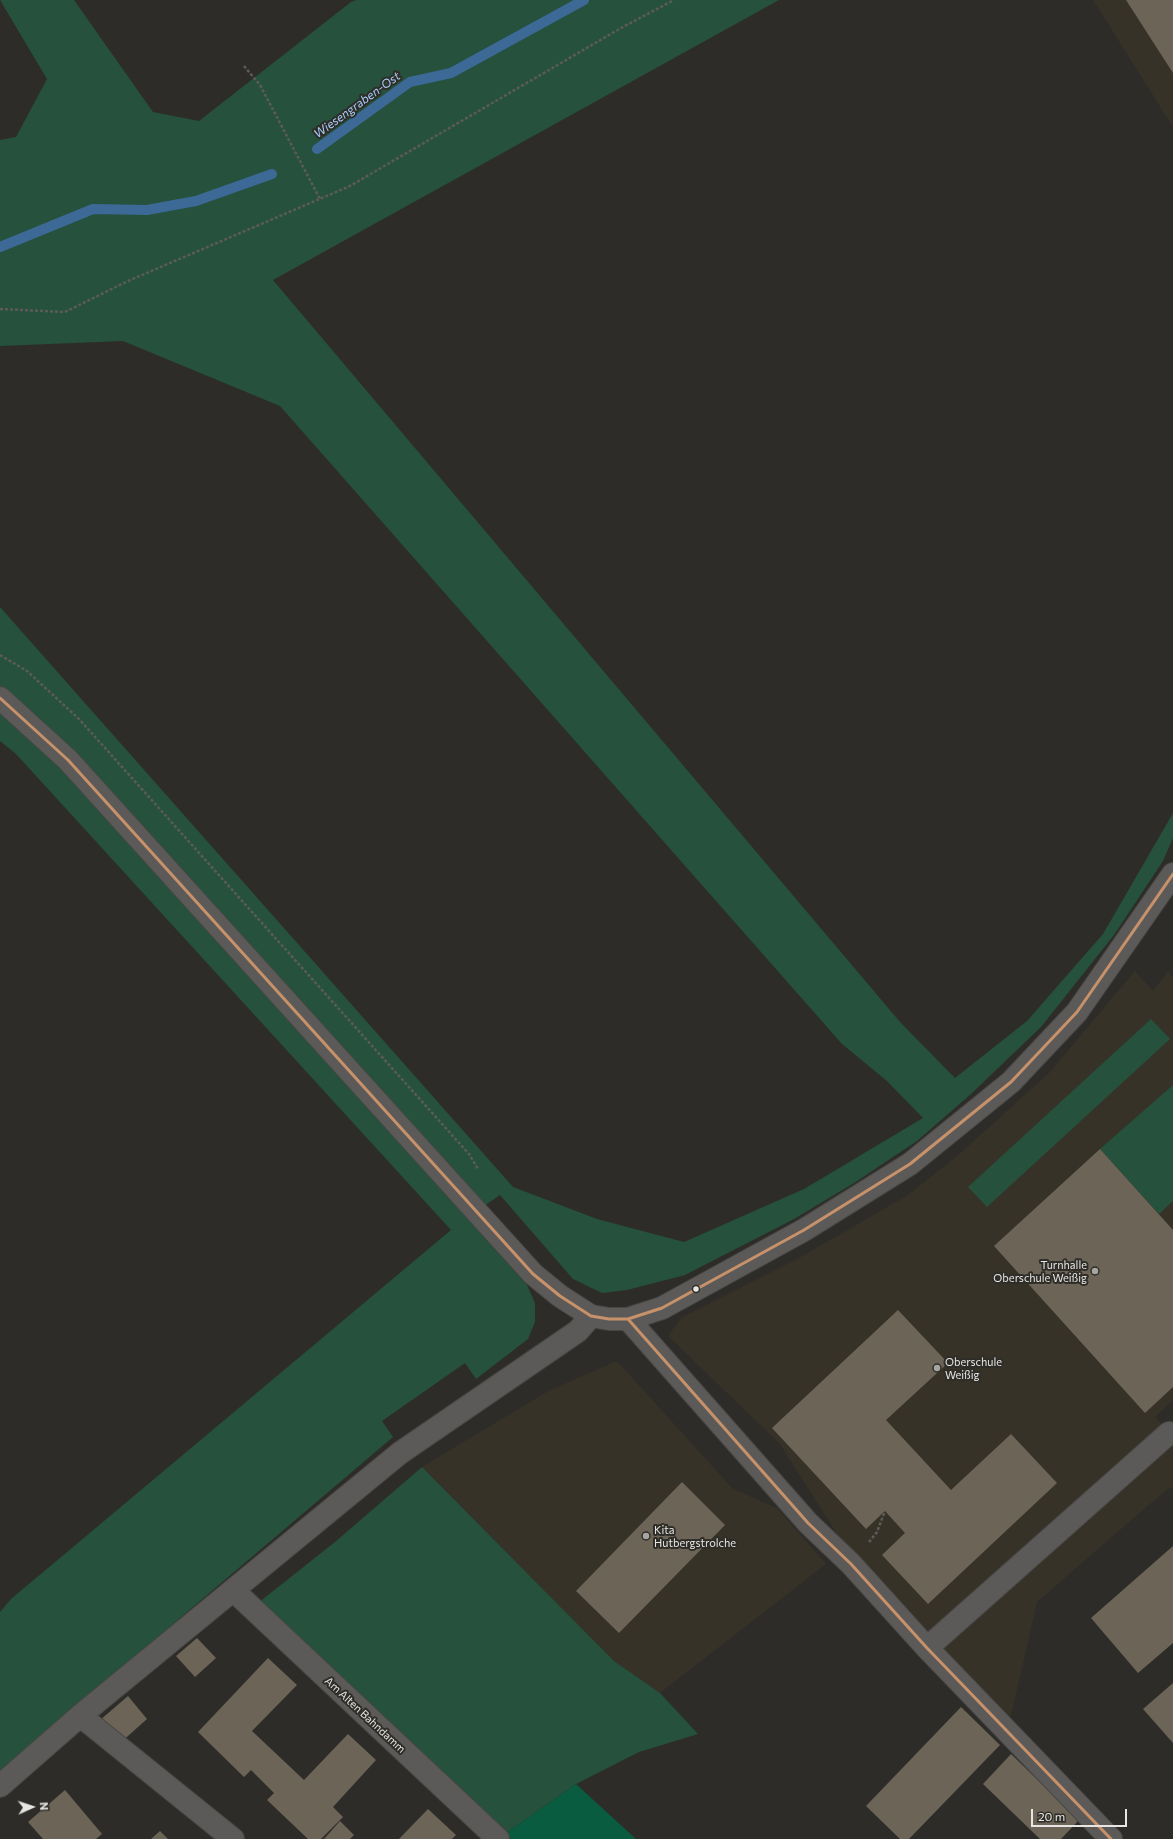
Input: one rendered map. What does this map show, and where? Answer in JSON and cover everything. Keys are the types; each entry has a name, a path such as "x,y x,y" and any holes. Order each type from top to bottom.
{"street":[{"path":"0,698 68,760 533,1274 560,1296 591,1316 609,1320 628,1319 662,1308 797,1234 910,1164 1011,1082 1077,1012 1173,874"},
{"path":"0,1786 81,1714 400,1453 578,1331 591,1316"},
{"path":"628,1319 808,1523 851,1564 927,1648 1111,1839"},
{"path":"927,1648 1169,1432"},
{"name":"Am Alten Bahndamm","path":"233,1590 498,1839"},
{"path":"81,1714 88,1722 233,1839"}],"path":[{"path":"0,309 65,312 128,281 350,186 621,28 674,0"},
{"path":"244,66 260,85 320,199"},
{"path":"0,655 27,671 78,719 469,1154 484,1180 470,1205"},
{"path":"851,1564 877,1532 884,1511"}],"shaded area":[{"path":"1093,0 1173,0 1173,127"},
{"name":"Oberschule Weißig","path":"1135,971 1153,991 1168,971 1173,977 1173,1400 1155,1417 1173,1437 1173,1487 1166,1490 1037,1602 1010,1720 920,1633 835,1531 780,1444 668,1336 681,1318 799,1258 908,1195 956,1157 1050,1072"},
{"name":"Kita Hutbergstrolche","path":"617,1361 733,1489 777,1508 826,1564 660,1693 614,1661 422,1467 550,1390"}],"green space":[{"path":"0,0 74,0 153,112 199,121 351,2 356,0 779,0 273,280 900,1022 955,1078 1027,1021 1103,934 1173,813 1173,838 1163,861 1114,935 1041,1027 971,1094 917,1141 854,1183 794,1219 685,1275 627,1290 602,1293 573,1279 500,1195 467,1218 527,1285 535,1303 535,1322 528,1339 476,1379 465,1363 382,1421 393,1437 0,1771 0,1612 11,1599 451,1230 16,754 0,741 0,607 513,1187 597,1219 684,1242 804,1189 923,1118 887,1081 842,1044 280,406 123,341 0,346 0,140 16,137 47,79"},
{"path":"1151,1019 1170,1039 987,1207 968,1187"},
{"path":"1173,1085 1173,1201 1159,1214 1100,1149"},
{"path":"422,1467 614,1661 660,1693 698,1734 639,1752 576,1784 502,1836 258,1603 335,1542"},
{"path":"576,1784 636,1839 498,1839 502,1836"}],"building":[{"path":"1126,0 1173,0 1173,73"},
{"name":"Turnhalle Oberschule Weißig","path":"1100,1149 1173,1230 1173,1387 1145,1413 994,1246"},
{"path":"898,1310 948,1363 886,1420 951,1490 1011,1434 1057,1483 928,1604 882,1555 905,1533 885,1511 866,1529 772,1428"},
{"path":"682,1482 725,1525 619,1633 576,1591"},
{"path":"1173,1546 1173,1643 1138,1673 1091,1618"},
{"path":"197,1638 216,1658 195,1677 176,1656"},
{"path":"268,1658 297,1685 252,1731 304,1780 348,1734 376,1760 333,1807 343,1817 321,1839 308,1839 267,1800 274,1793 251,1770 244,1777 198,1732"},
{"path":"1173,1683 1173,1743 1143,1709"},
{"path":"128,1696 147,1719 119,1744 99,1721"},
{"path":"961,1707 1000,1745 909,1839 900,1839 866,1806"},
{"path":"1011,1754 1079,1820 1061,1839 1040,1839 983,1784"},
{"path":"65,1790 102,1834 96,1839 43,1839 28,1822"},
{"path":"428,1809 456,1835 452,1839 399,1839"},
{"path":"340,1821 354,1835 350,1839 324,1839"},
{"path":"160,1831 168,1839 151,1839"}],"waterway":[{"name":"Wiesengraben-Ost","path":"317,149 410,82 451,73 584,0"},
{"name":"Wiesengraben-Ost","path":"0,247 93,209 147,210 196,201 272,174"}],"transit line":[{"path":"0,698 68,760 533,1274 560,1296 591,1316 609,1319 628,1319 662,1308 804,1230 910,1164 1011,1082 1077,1012 1173,874"},
{"path":"628,1319 808,1523 851,1564 927,1648 1111,1839"}],"place":[{"name":"Turnhalle Oberschule Weißig","path":"1095,1271"},
{"name":"Oberschule Weißig","path":"937,1368"},
{"name":"Kita Hutbergstrolche","path":"646,1536"}]}
